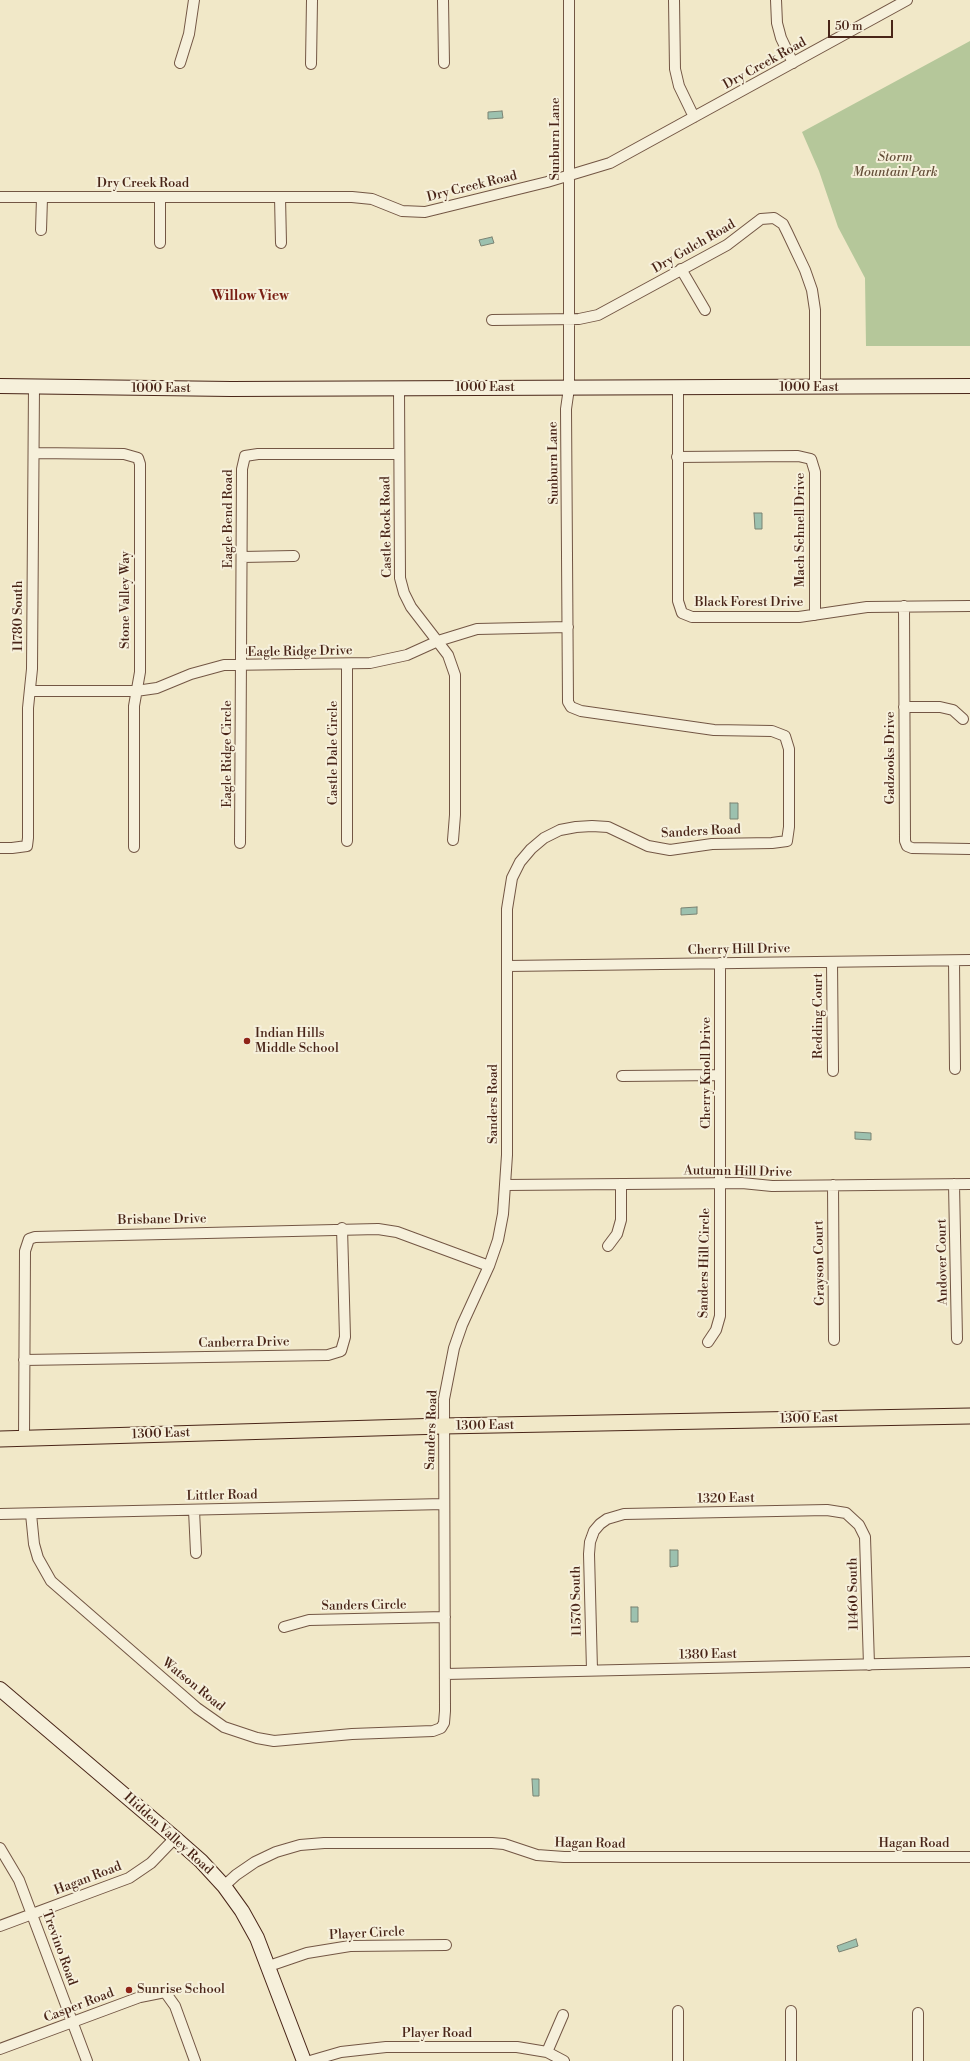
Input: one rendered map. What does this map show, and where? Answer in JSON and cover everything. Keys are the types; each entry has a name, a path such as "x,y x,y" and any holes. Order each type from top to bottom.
{"main road":[{"name":"1300 East","path":"0,1439 443,1426 970,1416"}],"street":[{"path":"180,63 189,34 194,0"},
{"path":"311,64 312,0"},
{"path":"443,0 444,63"},
{"name":"Sunburn Lane","path":"569,0 569,388 566,409 568,696 571,707 576,710 714,730 772,731 785,736"},
{"path":"674,0 675,69 679,86 694,117"},
{"path":"776,0 779,30 793,63"},
{"name":"Dry Creek Road","path":"0,197 362,198 402,211 425,212 569,176 594,169 620,159 907,0"},
{"path":"160,197 160,243"},
{"path":"280,197 280,243"},
{"path":"41,230 42,198"},
{"name":"Dry Gulch Road","path":"492,320 569,319 598,315 727,245 761,219 774,218 783,224 805,270 812,290 815,310 815,388"},
{"path":"681,269 705,310"},
{"name":"1000 East","path":"0,386 145,389 815,388 970,386"},
{"name":"11780 South","path":"0,848 27,846 28,708 31,691 34,386"},
{"name":"Castle Rock Road","path":"399,388 400,578 404,593 411,607 448,655 455,676 455,815 453,840"},
{"name":"Black Forest Drive","path":"678,388 678,601 682,613 692,616 815,615 867,607 970,606"},
{"name":"Stone Valley Way","path":"34,454 124,454 138,458 141,470 139,549 140,672 134,706 134,847"},
{"name":"Eagle Bend Road","path":"242,665 242,469 245,456 258,454 399,454"},
{"name":"Mach Schnell Drive","path":"677,457 798,456 811,459 815,472 815,615"},
{"path":"242,557 294,556"},
{"name":"Gadzooks Drive","path":"904,606 904,835 907,846 918,849 970,849"},
{"name":"Eagle Ridge Drive","path":"31,691 136,691 157,688 207,668 224,665 347,665 389,660 438,641 477,629 568,627"},
{"name":"Eagle Ridge Circle","path":"240,843 242,665"},
{"name":"Castle Dale Circle","path":"347,665 347,842"},
{"path":"904,706 940,706 953,710 962,719"},
{"name":"Sanders Road","path":"441,1728 445,1717 446,1674 444,1399 454,1348 462,1325 489,1266 498,1240 506,1185 507,909 512,878 520,862 531,849 544,838 560,830 576,826 608,827 648,846 670,850 712,844 772,843 787,841 789,826 789,749 785,736"},
{"name":"Cherry Hill Drive","path":"507,966 970,960"},
{"path":"954,961 955,1070"},
{"name":"Redding Court","path":"832,962 833,1071"},
{"name":"Cherry Knoll Drive","path":"720,963 720,1183"},
{"path":"622,1076 720,1075"},
{"name":"Sanders Hill Circle","path":"708,1342 716,1330 720,1316 720,1183"},
{"name":"Autumn Hill Drive","path":"506,1185 742,1183 772,1186 970,1184"},
{"path":"608,1246 617,1234 621,1220 621,1184"},
{"name":"Andover Court","path":"954,1184 957,1339"},
{"name":"Grayson Court","path":"833,1185 834,1340"},
{"name":"Brisbane Drive","path":"24,1438 25,1251 29,1239 35,1237 342,1228 378,1229 397,1232 489,1266"},
{"name":"Canberra Drive","path":"24,1360 328,1355 341,1351 345,1337 342,1228"},
{"name":"Littler Road","path":"0,1514 444,1504"},
{"path":"194,1510 196,1553"},
{"name":"1320 East","path":"594,1531 607,1519 624,1514 827,1510 846,1513 854,1518 859,1525"},
{"name":"Watson Road","path":"31,1514 34,1544 38,1558 51,1581 197,1708 224,1727 257,1738 274,1741 352,1734 433,1731 441,1728"},
{"name":"11460 South","path":"859,1525 866,1544 869,1665"},
{"name":"11570 South","path":"592,1670 589,1554 594,1531"},
{"name":"Sanders Circle","path":"284,1627 309,1620 445,1617"},
{"name":"1380 East","path":"446,1674 970,1662"},
{"name":"Hidden Valley Road","path":"0,1689 175,1838 224,1886 242,1911 253,1931 269,1966 304,2061"},
{"name":"Hagan Road","path":"0,1926 129,1878 151,1863 175,1838"},
{"name":"Hagan Road","path":"224,1886 236,1875 255,1862 276,1852 300,1846 324,1843 492,1843 504,1844 537,1855 564,1857 970,1857"},
{"name":"Trevino Road","path":"0,1848 19,1880 33,1914 87,2061"},
{"name":"Player Circle","path":"269,1966 307,1953 350,1946 446,1945"},
{"name":"Casper Road","path":"0,2049 140,1997 165,1992 175,2006 195,2061"},
{"path":"678,2011 678,2061"},
{"path":"791,2011 791,2061"},
{"path":"918,2014 918,2061"},
{"path":"547,2052 563,2015"},
{"name":"Player Road","path":"310,2061 341,2052 386,2047 517,2047 547,2052 564,2061"}],"green space":[{"name":"Storm Mountain Park","path":"970,41 970,346 866,346 865,278 838,227 819,171 802,132"}],"shaded area":[{"path":"502,111 503,118 488,119 488,112"},
{"path":"492,237 494,243 481,246 479,240"},
{"path":"754,513 762,513 762,529 755,529"},
{"path":"730,803 738,803 738,819 730,819"},
{"path":"697,907 697,914 681,915 681,908"},
{"path":"855,1132 871,1133 871,1140 855,1139"},
{"path":"670,1550 678,1550 678,1566 670,1567"},
{"path":"631,1607 638,1607 638,1622 631,1622"},
{"path":"532,1779 539,1779 539,1796 533,1796"},
{"path":"856,1939 858,1946 839,1952 837,1946"}],"place":[{"name":"Indian Hills Middle School","path":"247,1041"},
{"name":"Sunrise School","path":"129,1990"}],"district":[{"name":"Willow View","path":"250,297"}]}
